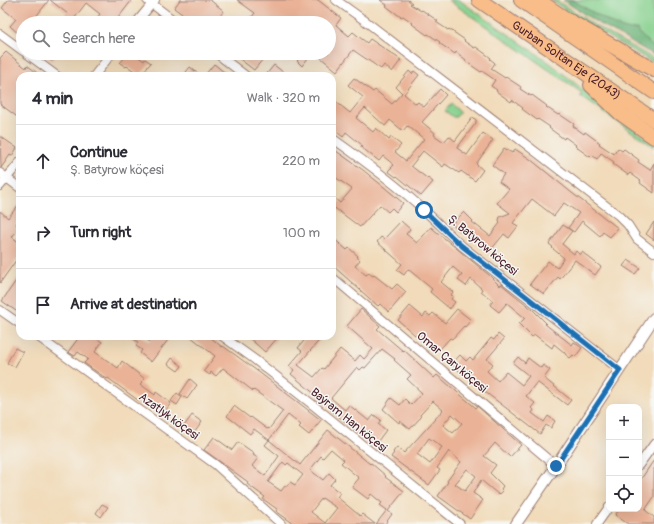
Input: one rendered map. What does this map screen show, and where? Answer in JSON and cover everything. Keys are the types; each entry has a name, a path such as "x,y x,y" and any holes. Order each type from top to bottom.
{"highway":[{"name":"Gurban Soltan Eje (2043)","path":"479,0 654,120"},
{"name":"Gurban Soltan Eje (2043)","path":"521,0 654,92"},
{"path":"534,0 587,46"},
{"path":"538,0 572,23 654,70"},
{"path":"564,58 620,113 654,137"}],"street":[{"path":"336,0 370,24 618,215 628,225 637,238 654,252"},
{"path":"141,16 151,1 169,16"},
{"path":"0,34 16,46"},
{"path":"35,60 52,72"},
{"path":"97,72 107,60"},
{"path":"225,60 241,72"},
{"name":"Ş. Batyrow köçesi","path":"336,141 388,179 462,246 620,370"},
{"path":"0,186 3,175 16,165"},
{"path":"3,175 16,185"},
{"name":"Omar Çary köçesi","path":"336,280 556,466"},
{"path":"0,310 16,321"},
{"path":"516,524 654,318"},
{"name":"Azatlyk köçesi","path":"42,340 216,465 281,524"},
{"name":"Baýram Han köçesi","path":"228,340 254,359 460,524"},
{"path":"642,461 654,444"},
{"path":"597,524 606,511"}],"green space":[{"path":"448,0 459,0 550,63 618,118 654,143 654,147 580,96 582,93"},
{"path":"551,0 556,0 597,27 654,59 654,63 581,21"},
{"path":"563,0 572,0 616,26 630,30 637,29 654,48 654,55 599,24"},
{"path":"572,0 654,0 654,48 637,29 630,31 616,26"},
{"path":"451,104 460,112 456,117 453,117 445,111"}],"building":[{"path":"8,0 49,0 36,16 16,16 16,19 2,8"},
{"path":"50,0 132,0 119,16 98,16 100,14 86,3 76,16 66,16 68,14"},
{"path":"180,0 210,0 224,11 220,16 185,16 174,8"},
{"path":"237,0 318,0 341,18 336,25 336,16 253,16 255,13"},
{"path":"380,0 408,0 412,3 410,4 421,11 422,10 438,21 436,22 448,30 449,29 474,48 476,47 491,58 490,59 495,63 491,69 521,87 520,89 531,96 532,95 547,106 546,107 574,124 573,126 584,134 585,132 614,154 618,148 622,151 624,149 639,160 638,162 650,170 654,163 654,193 640,183 641,181 630,173 628,175 613,164 614,162 601,153 597,159 592,155 590,157 575,146 576,145 565,137 564,139 549,128 550,127 522,109 523,108 512,100 511,102 491,86 495,80 465,61 466,60 456,52 455,54 439,43 440,42 428,34 427,35 403,16 401,17"},
{"path":"16,19 16,31 10,26"},
{"path":"336,25 349,36 353,32 367,43 370,39 401,60 392,72 384,65 381,69 353,50 337,71 324,60 336,60"},
{"path":"6,52 26,68 27,65 36,72 16,72 16,116 0,104 0,58"},
{"path":"122,60 146,60 151,63 143,72 136,72 120,63"},
{"path":"241,60 262,60 254,70"},
{"path":"298,60 307,60 302,66 297,61"},
{"path":"214,64 224,72 207,72"},
{"path":"274,65 283,72 268,72"},
{"path":"190,67 196,72 186,72"},
{"path":"409,71 412,74 414,71 419,75 404,94 416,104 418,102 424,107 440,89 446,95 422,122 435,133 434,135 444,142 449,136 455,141 473,117 476,120 476,123 457,148 467,155 483,133 493,140 476,164 483,170 475,181 461,171 459,173 445,164 443,167 423,151 411,166 433,182 421,196 397,176 396,177 388,171 394,165 383,156 379,161 361,147 362,145 346,132 343,137 336,131 336,102 350,113 363,97 348,85 354,78 373,92 375,90 392,104 402,93 396,87","holes":["365,108 385,126 390,120 403,131 408,126 424,139 406,161 395,152 401,145 391,137 389,140 376,128 373,132 356,118"]},
{"path":"0,136 16,147 12,156 10,155 1,168"},
{"path":"504,148 512,153 515,149 530,159 618,228 610,237 603,232 600,236 582,221 574,232 568,228 579,213 564,203 554,216 532,199 513,223 518,226 509,238 504,234 490,251 464,231 462,233 452,224 464,212 473,221 472,222 490,236 500,223 500,217 510,213 497,203 509,189 499,182 504,174 492,165"},
{"path":"336,151 363,170 403,203 396,212 392,208 388,212 380,205 360,227 336,209 336,200 340,203 352,189 336,178"},
{"path":"16,208 16,232 12,237 16,240 16,260 0,283 0,211 8,218"},
{"path":"401,221 410,229 406,234 417,243 431,227 489,275 500,286 501,284 533,310 546,323 545,324 572,345 574,342 582,348 575,357 573,355 570,358 554,344 552,348 535,335 532,337 519,324 525,318 507,303 499,312 490,305 493,301 481,291 482,289 471,279 466,286 458,280 462,275 453,267 441,282 453,292 451,299 455,302 450,309 430,292 432,289 408,269 404,275 397,270 402,264 377,242 381,237 384,239"},
{"path":"654,222 654,240 646,234"},
{"path":"563,225 572,231 562,244 574,254 576,251 580,255 582,252 601,267 595,275 575,260 560,279 558,277 544,294 530,284 548,261 557,268 564,258 549,244"},
{"path":"336,240 347,250 349,248 358,256 357,257 360,260 355,266 366,275 369,273 373,276 374,275 392,289 397,284 406,292 389,312 380,304 378,306 336,269"},
{"path":"628,260 640,268 635,274 623,266"},
{"path":"16,281 16,311 2,301"},
{"path":"410,306 423,317 426,313 430,316 433,313 445,323 457,309 471,320 452,339 450,338 440,349 437,347 433,351 398,320"},
{"path":"361,309 380,326 377,329 403,351 404,350 434,378 437,375 476,408 477,406 521,445 510,457 495,443 484,456 496,465 490,473 503,486 501,489 503,491 499,495 481,480 473,493 483,500 470,519 438,496 461,462 449,451 437,468 440,470 429,485 391,457 397,447 404,453 443,410 433,401 410,429 400,421 399,423 383,409 391,398 400,405 405,399 411,405 422,393 407,379 411,375 394,360 395,359 382,349 365,368 363,367 360,370 357,367 331,398 345,410 349,405 369,421 374,415 381,420 378,424 386,430 375,445 345,422 329,408 330,407 291,374 294,370 289,366 302,351 298,348 305,340 320,340 298,365 314,377 322,368 324,369 340,349 355,361 360,355 364,359 373,349 347,326","holes":["452,414 462,423 453,433 443,425","429,438 442,447 430,464 417,454","467,469 476,476 465,491 455,484"]},
{"path":"498,334 504,339 487,359 493,364 487,371 498,381 506,372 522,385 529,376 513,363 518,357 525,363 528,358 541,368 543,365 550,370 544,378 571,400 567,405 537,382 526,396 535,403 531,408 534,410 532,413 544,422 548,416 555,421 551,428 546,425 540,434 480,388 452,364 460,355 466,361 470,357 473,360 491,338 494,340"},
{"path":"77,340 99,340 102,342 95,352 118,368 122,361 145,379 140,384 155,395 156,392 171,403 163,414 141,398 139,401 108,378 107,379 84,363 88,359 78,352 75,356 68,352"},
{"path":"135,340 147,340 150,342 151,340 168,340 151,362 140,353 142,350 136,346 138,342"},
{"path":"195,340 214,340 260,373 321,420 309,435 299,427 301,425 288,415 269,440 254,429 250,434 227,416 234,406 267,429 269,429 283,411 254,390 253,391 223,368 216,376 211,372 210,375 204,371 215,356"},
{"path":"252,340 276,340 265,352"},
{"path":"15,348 23,352 15,367 7,363"},
{"path":"172,358 182,366 178,371 168,364"},
{"path":"190,379 197,385 187,399 180,394"},
{"path":"177,393 182,397 177,405 171,401"},
{"path":"192,415 202,422 194,433 184,426"},
{"path":"328,430 404,491 388,511 392,514 385,524 376,524 387,510 380,505 382,503 371,494 368,499 352,487 359,478 341,463 344,460 331,449 323,458 321,456 310,470 323,480 329,473 335,479 330,485 340,493 337,497 360,516 362,514 375,524 294,524 276,511 277,509 263,499 265,497 247,484 248,482 204,450 214,437 232,450 238,442 254,453 253,455 258,458 252,466 265,476 279,456 265,445 269,440 300,465","holes":["283,462 286,465 288,463 303,475 295,485 290,482 281,491 268,482","322,498 337,508 325,523 311,512"]},
{"path":"654,460 654,497 645,510 654,517 654,524 628,524 615,515 618,512 642,512 642,478"},
{"path":"102,504 108,507 101,517 96,513"}],"route":[{"path":"424,210 462,246 620,370 556,466"}]}
